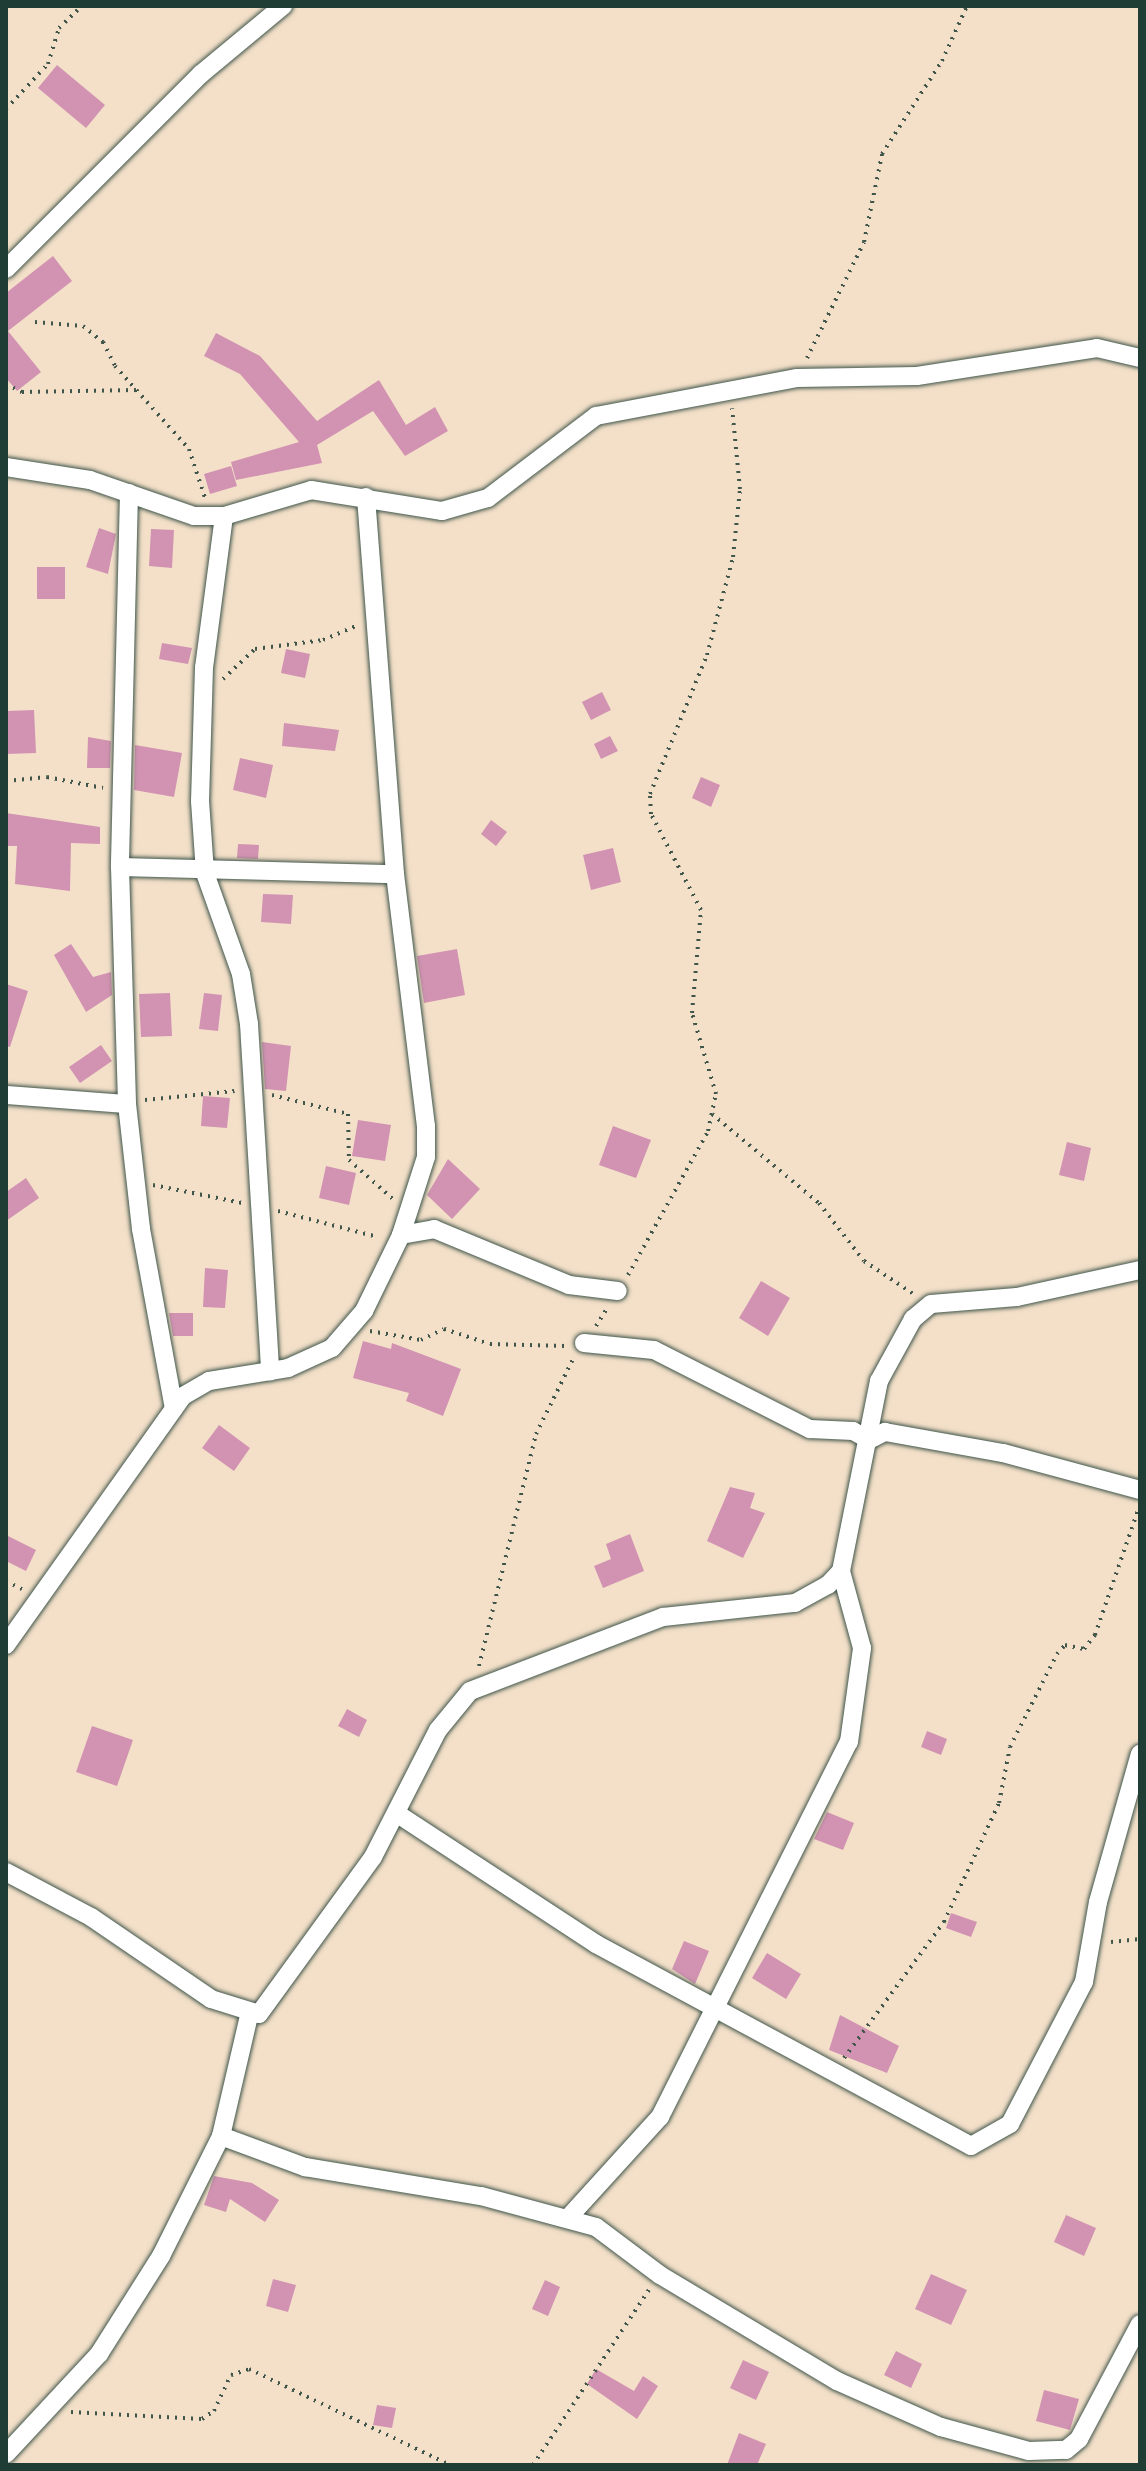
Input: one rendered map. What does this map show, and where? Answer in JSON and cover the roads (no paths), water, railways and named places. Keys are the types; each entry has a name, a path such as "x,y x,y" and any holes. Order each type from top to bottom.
{"street":[{"path":"6,269 178,96 283,6"},
{"path":"6,467 129,493 217,516 311,490 464,508 511,484 579,423 797,378 917,376 1097,348 1140,358"},
{"path":"129,493 120,795 127,1104 135,1181 174,1408"},
{"path":"6,1645 174,1408 209,1381 270,1371 313,1358 353,1327 398,1238 426,1157 426,1126 395,874 366,497"},
{"path":"217,516 201,707 205,873 241,974 263,1208 270,1371"},
{"path":"120,867 205,873 395,874"},
{"path":"6,1095 127,1104"},
{"path":"398,1238 434,1229 569,1285 618,1291"},
{"path":"568,2218 660,2117 810,1827 858,1715 859,1619 841,1571 886,1361 931,1304 1017,1297 1140,1270"},
{"path":"584,1343 654,1350 810,1429 853,1431 869,1440"},
{"path":"869,1440 885,1432 1003,1453 1140,1490"},
{"path":"6,2454 125,2316 221,2136 249,2016 277,1998 399,1815 438,1730 470,1691 663,1617 795,1603 841,1571"},
{"path":"399,1815 596,1944 942,2135 984,2142 1010,2124 1036,2083 1094,1956 1098,1902 1140,1754"},
{"path":"6,1872 249,2016"},
{"path":"221,2136 305,2167 568,2218 618,2239 660,2275 891,2407 1029,2451 1066,2450 1079,2439 1140,2324"}]}
